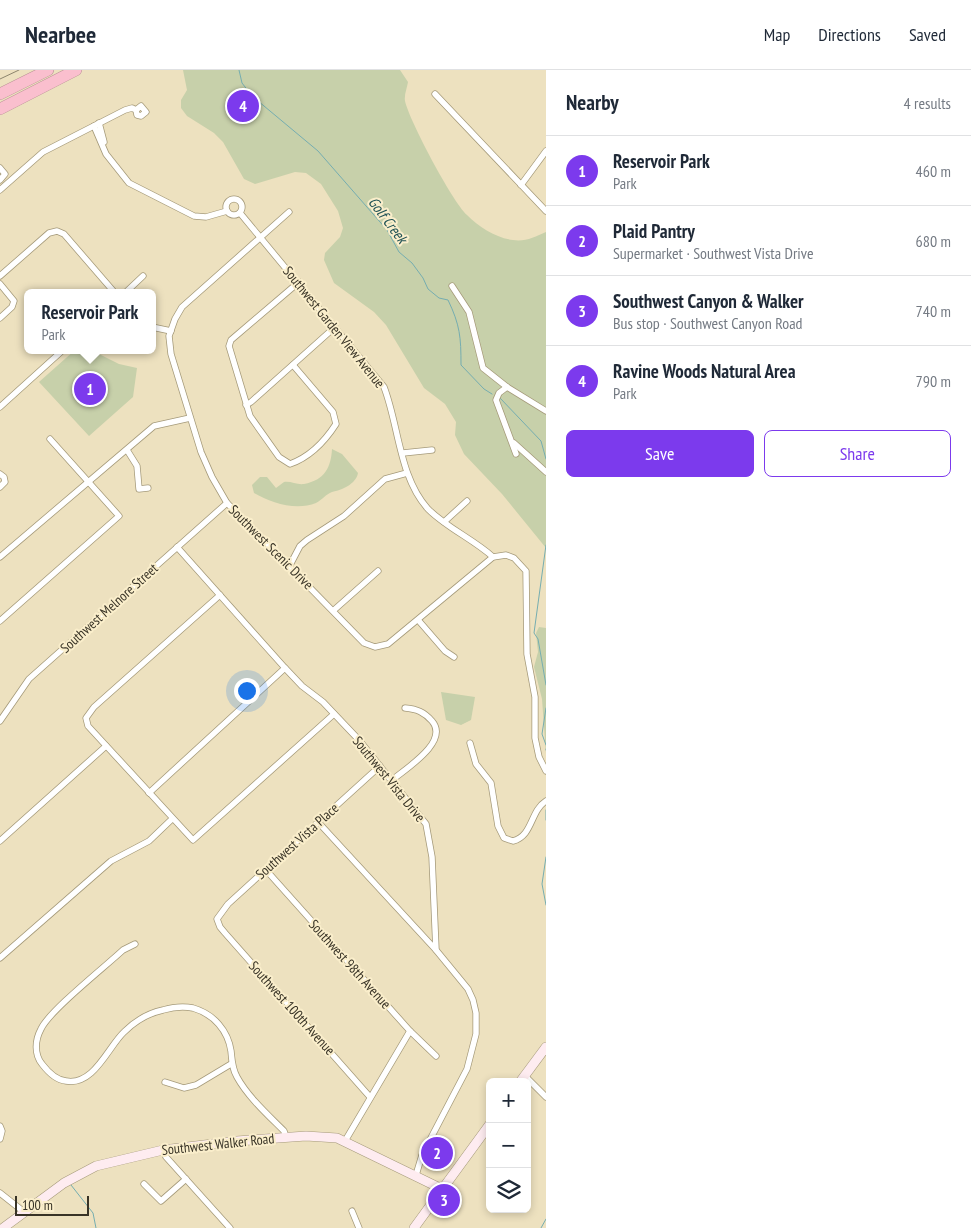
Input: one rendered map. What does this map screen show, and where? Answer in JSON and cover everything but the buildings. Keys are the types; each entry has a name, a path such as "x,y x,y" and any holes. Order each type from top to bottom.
{"highway":[{"path":"0,94 48,70"},
{"path":"0,109 76,70"},
{"path":"0,117 22,98"}],"main road":[{"path":"523,1078 546,1047"},
{"path":"414,1228 486,1129"},
{"name":"Southwest Walker Road","path":"3,1228 64,1183 88,1170 117,1159 162,1150 286,1137 320,1136 345,1141 442,1189"}],"street":[{"path":"435,94 546,211"},
{"path":"3,181 43,152 128,109 136,110"},
{"path":"97,125 109,156 129,183 194,216 206,217 227,211 233,215 240,213"},
{"path":"521,185 546,152"},
{"path":"0,168 5,172 0,190"},
{"name":"Southwest Garden View Avenue","path":"227,211 228,203 237,200 242,205 240,213 384,387 393,409 408,473 418,496 444,522 493,557 506,555 514,558 526,571 527,654 535,697 534,738 539,757 546,772"},
{"path":"156,328 170,331 182,307 289,212"},
{"path":"0,276 49,233 57,231 67,238 112,289"},
{"path":"129,289 144,276"},
{"path":"293,365 333,412 336,424 326,439 300,461 290,464 279,456 250,416 229,350 230,343 298,282"},
{"path":"0,284 14,301 12,307 0,318"},
{"path":"452,286 469,312 483,368 507,387 546,411"},
{"path":"246,405 335,327"},
{"name":"Southwest Scenic Drive","path":"170,331 171,354 190,418 212,477 227,502 364,643 375,647 388,644 493,557"},
{"path":"0,407 59,354"},
{"path":"507,387 499,393 496,400 514,444 516,454"},
{"path":"0,556 67,497 89,482 154,426 190,418"},
{"path":"0,621 119,516 50,439"},
{"path":"514,444 546,472"},
{"path":"127,450 137,466 139,489 148,488"},
{"path":"403,453 432,450"},
{"path":"290,566 300,546 307,540 344,516 385,480 408,473"},
{"path":"0,474 5,482 0,487"},
{"path":"444,522 466,501"},
{"name":"Southwest Melnore Street","path":"0,721 29,679 227,502"},
{"name":"Southwest Vista Drive","path":"177,547 285,668 334,714 380,766 426,824 432,857 436,950"},
{"path":"334,610 378,571"},
{"path":"220,596 94,707 86,718 88,726 172,819 193,840 334,714"},
{"path":"418,621 445,651 454,657"},
{"path":"149,793 285,668"},
{"path":"391,781 432,746 437,736 436,726 426,715 415,708 405,708"},
{"path":"470,743 476,764 490,783 498,826 504,838 513,841 522,837 528,830 538,809 546,802"},
{"path":"0,841 106,746"},
{"name":"Southwest Vista Place","path":"218,919 228,904 380,766"},
{"path":"0,958 111,861 149,841 172,819"},
{"path":"318,822 436,950 471,995 476,1013 476,1034 467,1069 422,1155 416,1175"},
{"name":"Southwest 98th Avenue","path":"266,870 410,1031 436,1056"},
{"name":"Southwest 100th Avenue","path":"218,919 220,927 225,933 370,1097"},
{"path":"135,944 123,950 41,1027 36,1049 45,1069 67,1082 82,1078 96,1069 124,1032 152,1012 174,1007 193,1008 209,1015 220,1025 228,1039 231,1064 243,1087 284,1131 286,1137"},
{"path":"345,1141 410,1031"},
{"path":"165,1082 184,1088 196,1085 231,1064"},
{"path":"531,1086 546,1097"},
{"path":"0,1126 0,1139"},
{"path":"162,1150 230,1228"},
{"path":"144,1184 161,1201 186,1179"},
{"path":"0,1194 24,1212"},
{"path":"352,1212 359,1228"}],"green space":[{"path":"183,70 400,70 408,82 405,101 414,125 442,178 467,215 488,231 507,239 526,240 546,232 546,548 502,494 464,454 455,435 456,422 445,404 424,388 386,325 374,312 334,283 324,260 325,253 340,237 343,228 338,211 321,184 306,173 295,172 255,184 244,179 223,142 214,133 187,116 181,108 181,100 187,90"},
{"path":"70,354 92,354 96,357 99,354 119,364 137,368 133,397 89,436 39,382"},
{"path":"332,449 342,454 358,473 357,477 348,486 330,493 316,503 300,506 276,503 254,493 252,485 260,477 267,477 276,488 284,482 304,484 317,479 326,472"},
{"path":"539,627 546,628 546,754 542,699 534,667 538,652 536,633"},
{"path":"441,692 475,697 471,720 461,725 446,720"}],"waterway":[{"name":"Golf Creek","path":"239,70 242,83 252,96 318,151 387,230 399,252 412,263 423,278 428,289 439,298 448,300 459,331 461,365 484,389 492,394"},
{"name":"Golf Creek","path":"500,398 541,441 546,459"},
{"name":"Golf Creek","path":"546,545 534,633 538,639 546,685"},
{"name":"Golf Creek","path":"546,708 542,734 546,745"},
{"name":"Golf Creek","path":"546,810 546,820"},
{"name":"Golf Creek","path":"546,857 542,884 546,905"},
{"path":"71,1185 93,1213 96,1228"},
{"name":"Golf Creek","path":"541,1228 546,1219"}],"tram line":[{"path":"0,79 19,70"}],"place":[{"name":"Ravine Woods Natural Area","path":"243,106"},
{"name":"Reservoir Park","path":"90,389"},
{"name":"Plaid Pantry","path":"437,1153"},
{"name":"Southwest Canyon & Walker","path":"444,1200"}]}
